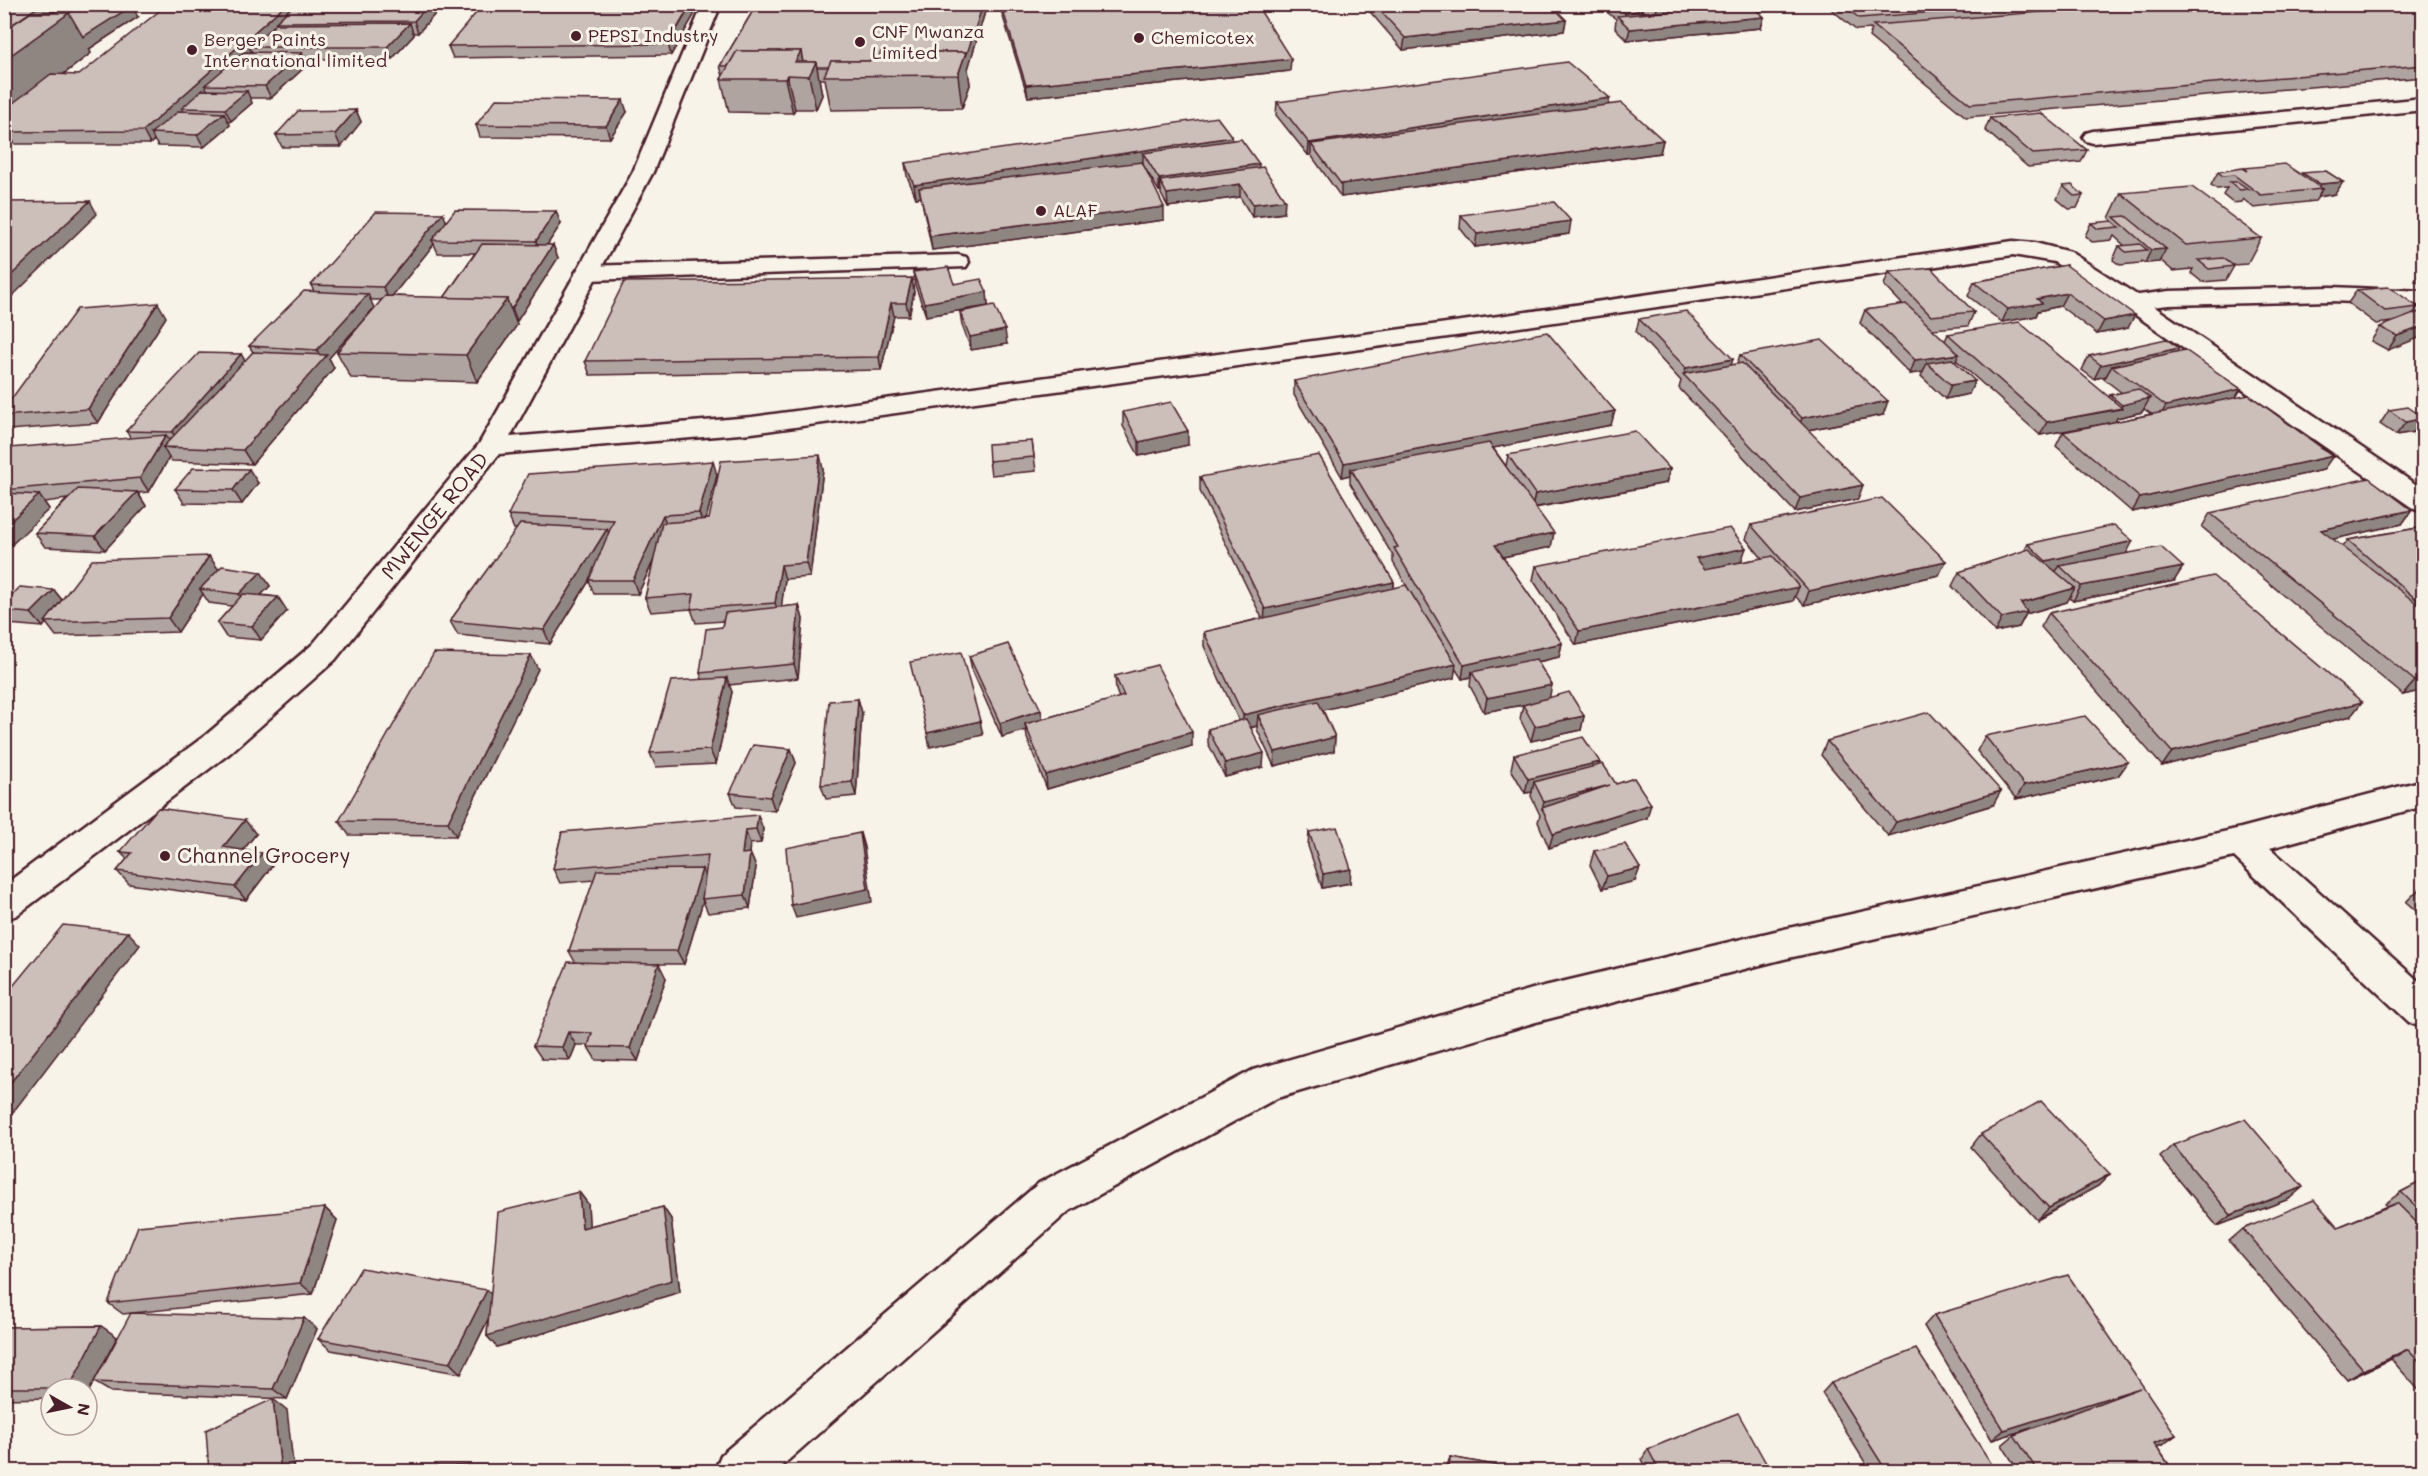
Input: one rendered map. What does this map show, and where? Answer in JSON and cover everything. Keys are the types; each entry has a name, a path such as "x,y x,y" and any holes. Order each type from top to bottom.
{"street":[{"name":"MWENGE ROAD","path":"4,905 218,744 324,652 491,447 643,172 712,4"},
{"path":"2093,137 2424,104"},
{"path":"491,447 752,425 1471,327 2013,248 2035,250 2062,257 2132,302 2424,502"},
{"path":"587,273 958,262"},
{"path":"2132,302 2169,298 2331,294 2424,298"},
{"path":"738,1472 1054,1197 1267,1083 1547,1003 1784,944 2241,842 2424,793"},
{"path":"2241,842 2424,1011"}],"building":[{"path":"4,4 42,4 4,30"},
{"name":"Berger Paints International limited","path":"168,4 286,4 143,131 7,132 10,129 4,129 4,110 51,74 79,75"},
{"path":"295,4 429,4 414,21 276,22"},
{"name":"PEPSI Industry","path":"691,4 668,44 448,46 482,6"},
{"name":"CNF Mwanza Limited","path":"757,4 983,4 966,57 966,52 881,52 878,61 831,61 829,67 817,67 816,62 803,62 801,51 737,51 728,66 720,66"},
{"name":"Chemicotex","path":"1001,4 1256,4 1291,59 1026,85"},
{"path":"1374,4 1550,4 1566,20 1405,38"},
{"path":"1614,4 1635,4 1642,10 1625,13"},
{"path":"1749,4 1764,17 1630,29 1617,16"},
{"path":"1842,4 2039,4 1859,18"},
{"path":"2142,4 2424,4 2424,65 1970,104 1873,25"},
{"path":"81,6 132,6 83,37 69,13"},
{"path":"30,13 69,13 4,60 4,30"},
{"path":"410,23 387,47 249,47 276,24"},
{"path":"737,51 801,51 795,62 816,62 809,76 787,75 785,79 721,79"},
{"path":"244,52 302,53 265,86 205,85"},
{"path":"881,52 966,52 958,75 824,76 831,61 878,61"},
{"path":"1567,62 1610,98 1309,143 1277,102"},
{"path":"202,90 247,91 225,109 182,108"},
{"path":"496,99 623,100 606,126 476,125"},
{"path":"1622,103 1663,140 1341,184 1311,144"},
{"path":"356,110 335,134 276,135 298,111"},
{"path":"179,111 224,113 197,135 151,133"},
{"path":"2041,113 2087,150 2033,154 1990,118"},
{"path":"1217,117 1232,137 914,185 905,163"},
{"path":"1241,139 1259,164 1159,179 1143,153"},
{"name":"ALAF","path":"1142,162 1164,207 930,236 919,188"},
{"path":"2285,164 2322,189 2261,195 2234,175 2223,176 2218,172 2242,168 2247,171 2244,168"},
{"path":"1263,167 1285,200 1253,204 1240,184 1167,194 1160,181"},
{"path":"2326,171 2343,182 2320,184 2302,173"},
{"path":"2230,182 2238,182 2248,189 2240,190"},
{"path":"2072,185 2083,195 2074,196 2063,186"},
{"path":"2192,187 2261,238 2186,245 2121,193"},
{"path":"90,201 4,282 4,202"},
{"path":"1554,202 1571,221 1477,234 1461,215"},
{"path":"455,210 556,211 536,241 432,240"},
{"path":"376,212 443,213 383,287 311,285"},
{"path":"2126,216 2166,249 2151,250 2114,217"},
{"path":"2112,221 2119,227 2098,229 2091,223"},
{"path":"482,244 553,245 512,308 507,299 444,298"},
{"path":"2140,244 2147,250 2126,252 2119,246"},
{"path":"2223,258 2234,266 2209,269 2198,260"},
{"path":"2066,265 2135,315 2104,321 2067,293 2037,299 2042,303 2008,309 1974,282"},
{"path":"948,267 954,284 981,279 987,292 924,303 913,272"},
{"path":"1931,268 1974,312 1931,316 1889,272"},
{"path":"912,278 906,303 891,303 879,357 585,361 624,282"},
{"path":"2389,287 2418,307 2385,311 2357,290"},
{"path":"304,291 368,294 317,350 249,346"},
{"path":"385,296 507,299 466,355 337,352"},
{"path":"158,303 88,409 4,416 4,409 77,309"},
{"path":"1906,304 1959,354 1915,360 1865,310"},
{"path":"994,305 1005,330 970,337 960,312"},
{"path":"2424,310 2424,326 2397,336 2380,327"},
{"path":"1686,311 1733,359 1686,368 1639,319"},
{"path":"2019,322 2122,408 2047,422 1948,334"},
{"path":"1547,332 1615,411 1344,463 1294,381"},
{"path":"2166,339 2179,348 2101,365 2089,356"},
{"path":"1822,340 1888,401 1802,418 1740,355"},
{"path":"2185,350 2241,389 2166,406 2112,366"},
{"path":"253,352 327,355 243,450 163,447"},
{"path":"199,353 241,354 172,432 126,431"},
{"path":"1952,359 1975,381 1951,385 1927,363"},
{"path":"1742,363 1863,485 1800,498 1683,374"},
{"path":"2138,389 2150,398 2122,405 2110,395"},
{"path":"2249,395 2333,456 2140,498 2063,432"},
{"path":"1171,402 1188,431 1139,442 1123,412"},
{"path":"2408,407 2424,418 2406,422 2389,410"},
{"path":"1635,431 1670,469 1535,494 1508,455"},
{"path":"166,435 140,478 4,490 4,454 9,448"},
{"path":"1032,441 1034,457 989,461 988,444"},
{"path":"1489,443 1554,533 1495,545 1562,643 1464,665 1394,548 1398,547 1351,469"},
{"path":"820,455 806,563 781,565 775,603 691,609 694,594 645,598 662,523 709,519 721,461"},
{"path":"1319,455 1394,582 1265,609 1200,477"},
{"path":"713,461 699,513 663,515 633,580 589,580 614,520 508,515 528,474"},
{"path":"193,468 249,469 233,490 175,489"},
{"path":"2369,478 2412,510 2321,530 2424,609 2424,679 2415,681 2210,513"},
{"path":"78,489 137,492 95,536 35,533"},
{"path":"4,493 39,495 4,527"},
{"path":"1882,498 1946,561 1809,591 1751,525"},
{"path":"520,524 607,529 544,630 450,621"},
{"path":"2114,525 2133,541 2046,561 2028,544"},
{"path":"2424,527 2424,606 2348,540"},
{"path":"1730,528 1746,548 1696,558 1705,569 1773,556 1799,587 1579,631 1536,566"},
{"path":"2161,547 2183,567 2081,586 2060,566"},
{"path":"2029,549 2075,588 2021,603 2027,612 2002,618 1959,572"},
{"path":"209,556 168,618 45,622 92,560"},
{"path":"222,566 261,572 239,594 200,589"},
{"path":"2213,576 2362,702 2172,752 2049,613"},
{"path":"1406,585 1456,664 1243,715 1204,632"},
{"path":"20,587 54,590 31,613 4,611 4,603"},
{"path":"243,594 278,597 252,626 217,623"},
{"path":"799,605 794,664 700,673 706,629 722,627 725,613"},
{"path":"1008,644 1041,710 1000,723 969,656"},
{"path":"961,652 980,721 927,733 910,662"},
{"path":"434,653 531,655 448,822 339,821"},
{"path":"1536,659 1552,685 1487,698 1472,672"},
{"path":"1157,665 1192,732 1046,775 1025,724 1124,696 1115,676"},
{"path":"727,678 710,750 650,753 671,681"},
{"path":"1569,692 1584,716 1535,726 1523,705"},
{"path":"858,699 852,782 821,785 829,701"},
{"path":"1318,701 1335,737 1275,752 1258,715"},
{"path":"1929,712 2001,791 1896,822 1827,741"},
{"path":"2085,716 2128,762 2024,785 1985,736"},
{"path":"1246,719 1264,753 1225,763 1208,729"},
{"path":"1583,737 1600,762 1528,779 1514,755"},
{"path":"753,745 791,749 770,797 730,793"},
{"path":"1603,764 1616,784 1634,778 1651,804 1553,834 1542,808 1610,785 1544,802 1534,782"},
{"path":"158,808 245,820 223,847 262,853 235,887 117,871 132,853 120,852"},
{"path":"758,815 756,829 745,830 742,854 750,853 745,895 702,899 708,855 553,869 562,832"},
{"path":"1337,827 1351,869 1323,874 1309,832"},
{"path":"860,833 868,889 791,905 786,848"},
{"path":"1625,844 1640,868 1607,876 1594,851"},
{"path":"702,869 677,951 569,951 597,870"},
{"path":"63,925 128,932 4,1091 4,997"},
{"path":"568,962 659,964 630,1048 588,1047 592,1033 568,1032 562,1047 533,1046"},
{"path":"2041,1101 2110,1174 2049,1208 1981,1134"},
{"path":"2245,1119 2303,1187 2231,1215 2173,1145"},
{"path":"2424,1180 2424,1214 2401,1192"},
{"path":"579,1192 582,1228 663,1207 672,1280 487,1336 498,1212"},
{"path":"2314,1200 2338,1227 2397,1203 2424,1230 2424,1366 2408,1349 2364,1370 2243,1229"},
{"path":"325,1208 300,1283 108,1303 138,1226"},
{"path":"361,1268 487,1290 450,1363 318,1339"},
{"path":"2068,1275 2176,1435 2154,1443 2174,1472 2038,1472 2014,1435 2140,1388 2004,1430 1934,1315"},
{"path":"131,1313 304,1318 273,1389 99,1382 99,1377 97,1377"},
{"path":"101,1326 75,1377 39,1377 39,1388 4,1388 4,1327"},
{"path":"1916,1349 1997,1472 1887,1472 1831,1383"},
{"path":"273,1399 281,1472 209,1472 206,1430"},
{"path":"1738,1413 1771,1472 1660,1472 1648,1449"},
{"path":"1450,1457 1533,1472 1449,1472"},
{"path":"521,1465 519,1472 388,1472 391,1466"},
{"path":"2206,1467 2209,1472 2194,1472"}],"place":[{"name":"PEPSI Industry","path":"576,36"},
{"name":"Chemicotex","path":"1139,38"},
{"name":"CNF Mwanza Limited","path":"860,42"},
{"name":"Berger Paints International limited","path":"192,50"},
{"name":"ALAF","path":"1041,211"},
{"name":"Channel Grocery","path":"165,856"}]}
